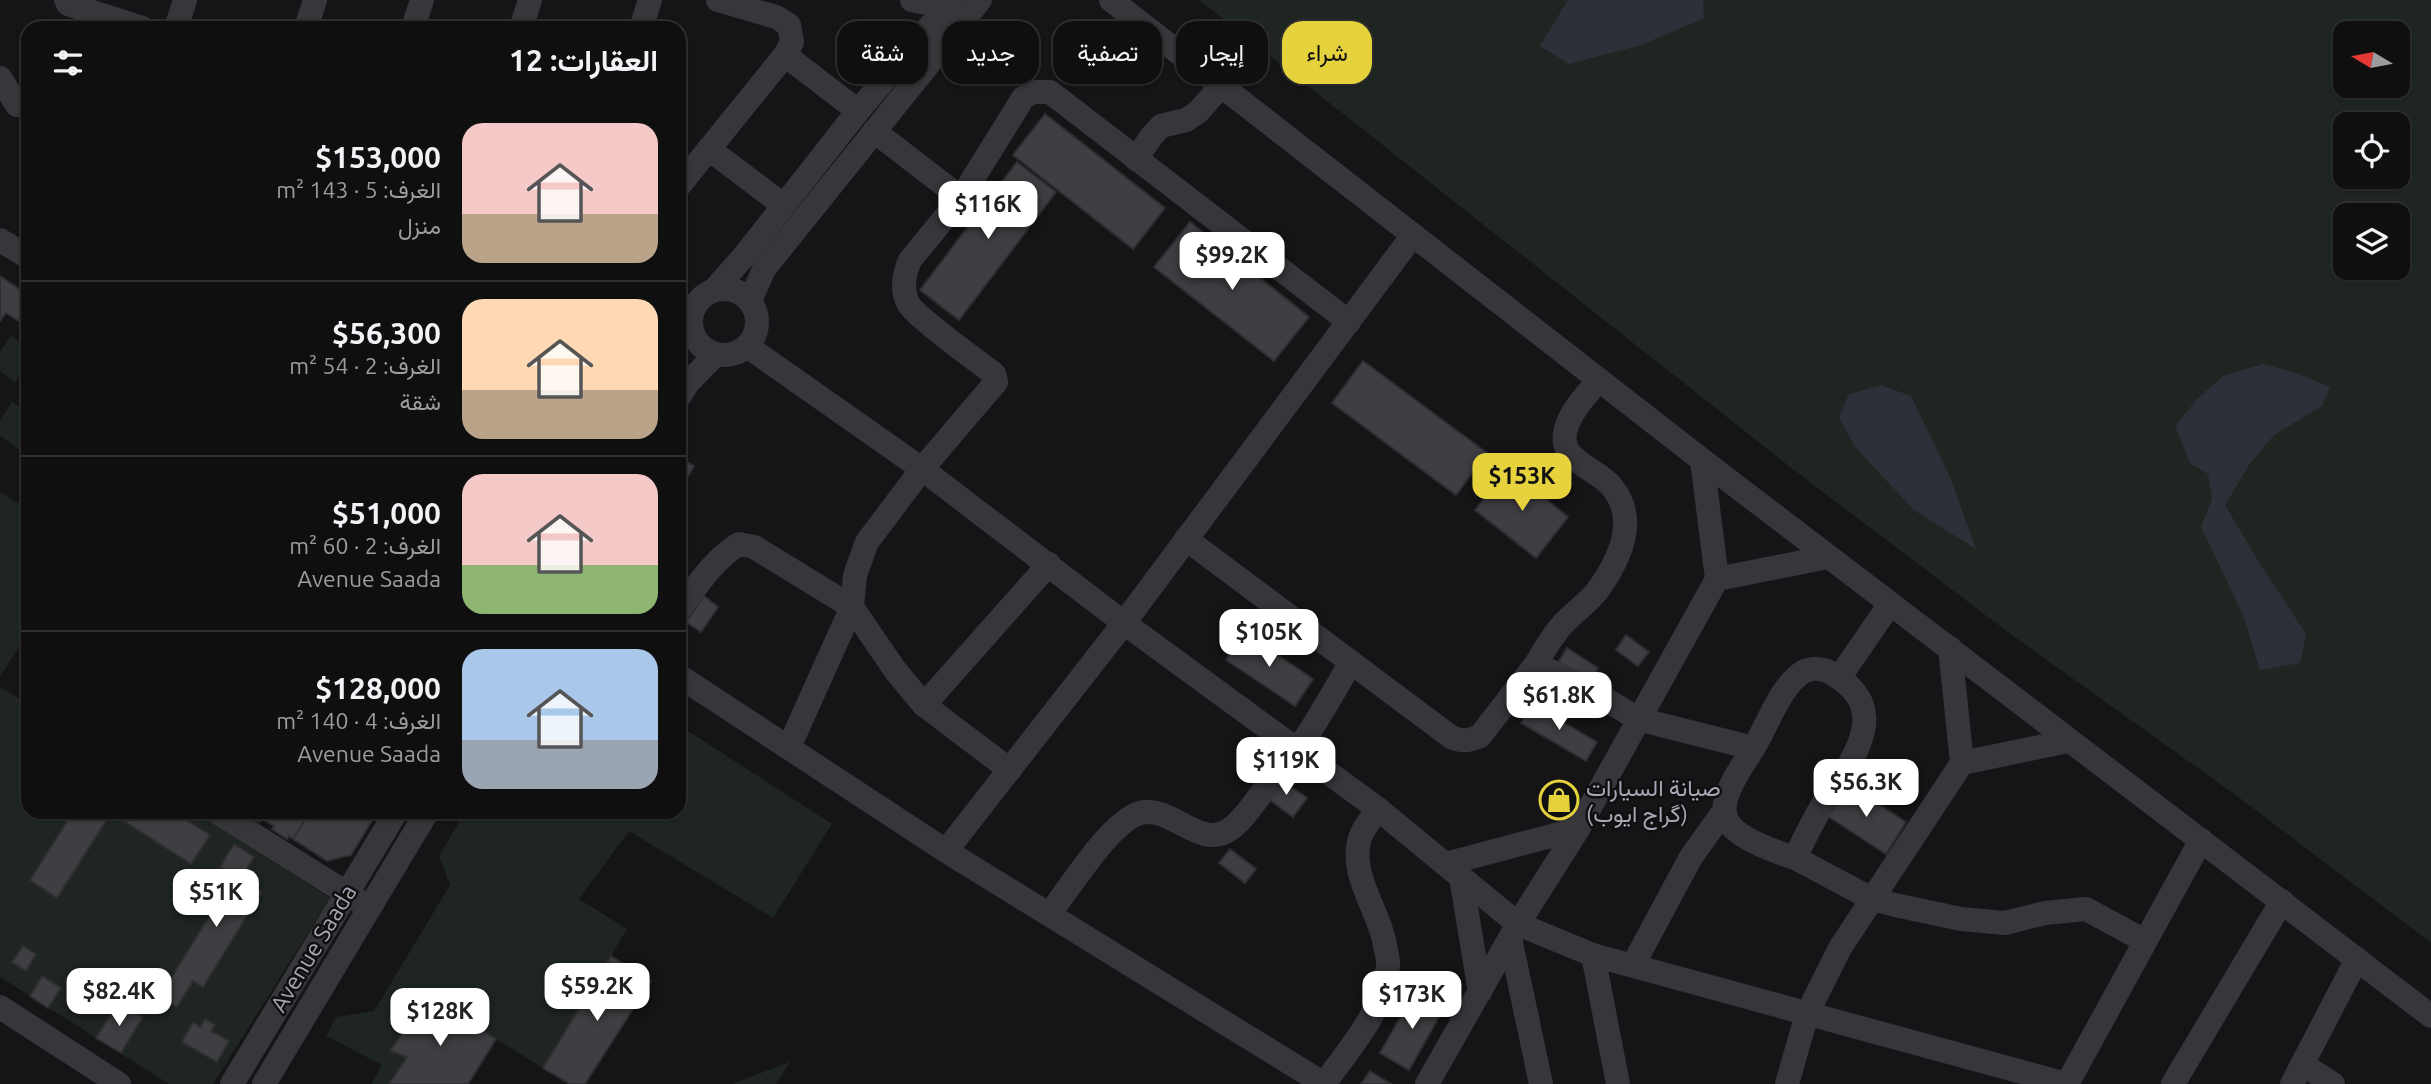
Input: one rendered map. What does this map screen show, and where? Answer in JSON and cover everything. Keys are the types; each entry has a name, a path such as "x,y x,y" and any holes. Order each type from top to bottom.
{"street":[{"path":"66,0 68,4 120,21"},
{"path":"178,21 185,0"},
{"path":"308,21 315,0"},
{"path":"415,21 422,0"},
{"path":"524,21 530,0"},
{"path":"642,21 650,0"},
{"path":"686,177 785,55 792,42 789,25 776,17 718,0"},
{"path":"912,0 936,0"},
{"path":"686,322 696,303 714,290 745,255 858,111 952,0"},
{"path":"750,300 764,269 980,0"},
{"path":"1111,0 1828,557 2431,1016"},
{"path":"785,55 858,111"},
{"path":"0,78 15,104"},
{"path":"1136,159 1161,126 1192,116 1222,85"},
{"path":"789,747 852,607 855,575 867,542 922,469 996,382 994,374 909,305 904,292 905,271 910,260 961,198 1023,98 1033,92 1049,92 1349,321"},
{"path":"874,131 961,198"},
{"path":"709,149 783,205"},
{"path":"946,851 1124,623 1413,235"},
{"path":"0,240 21,253"},
{"path":"686,326 698,344 715,355 727,356 747,346 754,336 757,324 756,312 750,300 735,290 714,290"},
{"path":"747,346 922,469 1124,623 1378,809 1453,870 1514,931 2066,1084 2201,840"},
{"path":"686,386 715,355"},
{"path":"1186,539 1451,737 1460,741 1470,740 1480,736 1564,623 1597,592 1616,556 1625,528 1622,504 1610,485 1567,452 1564,440 1567,425 1575,411 1599,380"},
{"path":"1427,1084 1514,931 1578,829 1717,579 1702,460"},
{"path":"686,601 718,560 738,544 754,547 852,607 895,670 924,705 1010,770"},
{"path":"1717,579 1828,557"},
{"path":"924,705 1049,564"},
{"path":"1839,678 1890,604"},
{"path":"1787,1084 1807,1014 1840,948 1962,763 1950,648"},
{"path":"1050,913 1102,845 1135,814 1149,812 1166,815 1191,829 1210,835 1228,831 1298,749 1351,662"},
{"path":"1536,664 1587,688 1638,719 1753,748"},
{"path":"1633,965 1691,857 1724,811 1733,782 1783,695 1795,678 1805,670 1817,669 1839,678 1856,693 1865,718 1863,733 1853,759 1811,825 1795,858"},
{"path":"686,681 946,851 1324,1084 1367,1023 1383,991 1388,964 1381,927 1361,877 1357,856 1362,832 1378,809"},
{"path":"1962,763 2068,741"},
{"path":"1724,811 1734,830 1768,849 1795,858 1872,899 1961,919 2005,923 2045,913 2086,909 2145,941"},
{"path":"228,819 370,908"},
{"name":"Avenue Saada","path":"232,1084 392,819"},
{"name":"Avenue Saada","path":"264,1084 424,819"},
{"path":"1453,870 1578,829"},
{"path":"1453,870 1480,992"},
{"path":"2173,1084 2282,901"},
{"path":"1514,931 1541,1084"},
{"path":"1593,955 1618,1084"},
{"path":"2333,1084 2297,1074 2357,958"},
{"path":"0,1007 119,1084"}],"shaded area":[{"path":"1199,0 2431,0 2431,943 2241,799 2009,633 1794,470 1305,84 1372,84 1372,21 1282,21 1282,66 1268,55 1268,21 1226,21"},
{"path":"1568,0 1703,0 1704,18 1641,45 1569,64 1540,46"},
{"path":"11,336 21,343 21,373 15,382 0,371 0,352"},
{"path":"2263,364 2296,373 2330,387 2322,406 2274,435 2249,465 2225,505 2306,634 2300,663 2260,670 2244,617 2201,527 2212,499 2208,474 2190,463 2175,426 2197,399 2223,376"},
{"path":"1881,385 1911,396 1950,477 1976,549 1914,510 1855,447 1839,417 1849,394"},
{"path":"12,402 21,408 20,450 0,436 0,421"},
{"path":"0,492 21,505 21,643 0,677"},
{"path":"0,687 21,700 21,819 207,819 330,898 213,1084 169,1084 0,977"},
{"path":"686,730 832,824 773,918 629,831 579,899 627,929 543,1068 428,997 391,1051 407,1057 389,1084 371,1084 382,1065 326,1036 336,1017 374,1011 450,885 439,856 461,819 686,819"},
{"path":"790,1062 776,1084 732,1084"}],"building":[{"path":"1045,114 1165,208 1133,249 1013,155"},
{"path":"1017,162 1056,192 959,320 920,290"},
{"path":"1190,222 1309,317 1274,361 1154,267"},
{"path":"0,276 21,290 21,323 6,313 0,321"},
{"path":"1363,361 1487,453 1456,495 1332,403"},
{"path":"686,461 694,466 686,479"},
{"path":"1508,468 1568,517 1536,558 1475,510"},
{"path":"704,596 718,607 701,632 686,622"},
{"path":"1244,632 1313,679 1295,706 1226,660"},
{"path":"1626,635 1649,652 1638,666 1616,650"},
{"path":"1567,648 1598,668 1589,682 1558,663"},
{"path":"1532,704 1597,742 1586,761 1521,723"},
{"path":"1278,778 1307,798 1293,817 1264,796"},
{"path":"1846,783 1906,822 1886,854 1826,815"},
{"path":"69,819 107,819 57,898 30,880"},
{"path":"120,819 185,819 210,835 191,864"},
{"path":"263,819 306,819 293,839 289,836 287,839 272,829 274,826"},
{"path":"306,819 373,819 351,855 327,861 293,839"},
{"path":"234,844 254,857 241,879 262,892 203,987 193,981 177,1007 160,996 234,876 220,867"},
{"path":"1230,849 1256,869 1245,883 1219,863"},
{"path":"23,946 36,954 26,971 12,962"},
{"path":"611,956 651,981 585,1084 570,1084 543,1068"},
{"path":"42,976 61,988 48,1008 30,996"},
{"path":"1415,992 1444,1008 1409,1070 1380,1053"},
{"path":"428,996 496,1039 468,1084 389,1084 407,1057 390,1051"},
{"path":"118,1002 143,1017 121,1053 96,1038"},
{"path":"205,1019 215,1025 211,1031 229,1041 217,1062 182,1042 193,1022 200,1027"},
{"path":"1370,1071 1391,1084 1361,1084"}],"place":[{"name":"صيانة السيارات (گراج ايوب)","path":"1559,800"}]}
